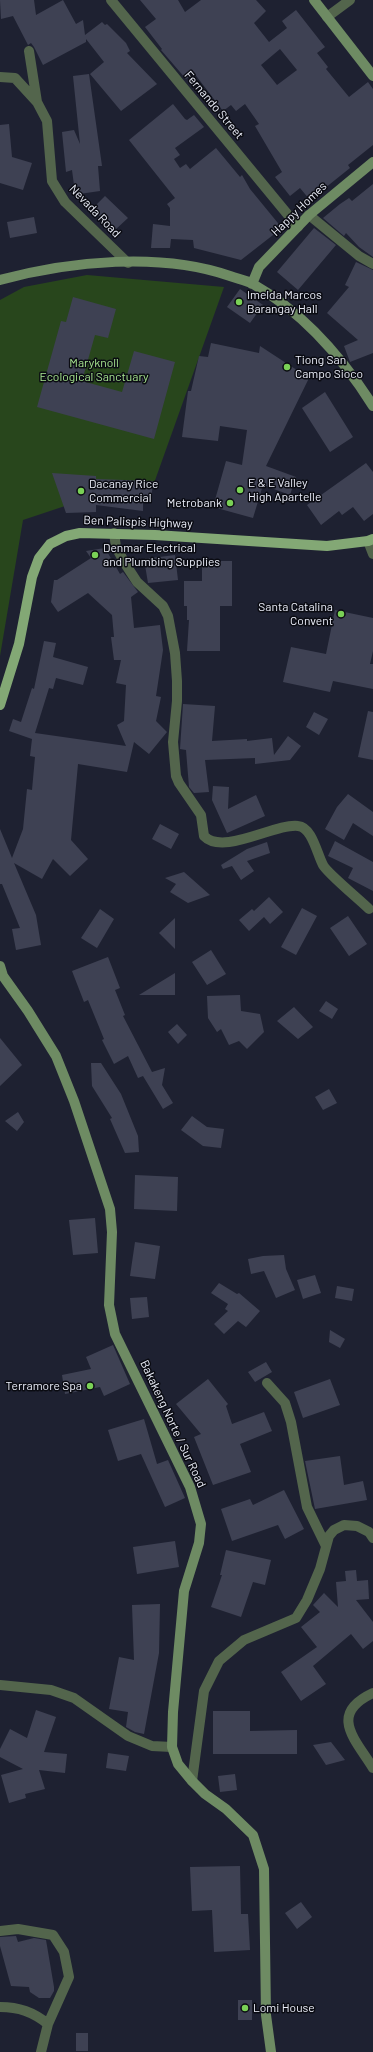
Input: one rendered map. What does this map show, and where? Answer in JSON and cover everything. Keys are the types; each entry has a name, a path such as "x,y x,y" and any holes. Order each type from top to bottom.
{"main road":[{"path":"314,0 373,76"},
{"name":"Happy Homes","path":"252,284 259,267 309,215 373,162"},
{"path":"0,280 27,273 75,265 128,263 164,264 213,270 252,284 299,315 319,334 359,384 373,406"},
{"name":"Ben Palispis Highway","path":"0,705 20,644 32,577 39,558 50,544 66,536 80,532 114,533 327,546 371,540"},
{"name":"Bakakeng Norte / Sur Road","path":"0,966 3,976 28,1011 56,1056 74,1101 110,1209 112,1232 109,1305 115,1334 190,1487 201,1524 199,1543 184,1591 173,1712 172,1747 178,1764 192,1781 205,1794 226,1809 253,1835 264,1869 266,2015 271,2052"}],"street":[{"name":"Fernando Street","path":"111,0 298,227"},
{"path":"327,17 350,0"},
{"path":"29,51 37,102"},
{"name":"Nevada Road","path":"0,77 15,78 37,102 47,121 52,181 69,207 128,263"},
{"path":"309,215 359,256 373,264"},
{"path":"114,533 116,547 137,582 163,606 168,616 175,653 177,681 177,701 173,742 176,776 179,783 201,815 204,836 214,842 239,841 287,827 298,826 305,828 310,835 324,867 369,909"},
{"path":"371,540 373,554"},
{"path":"267,1383 285,1403 291,1422 307,1507 326,1546"},
{"path":"192,1781 204,1691 219,1661 244,1640 296,1618 307,1600 320,1569 329,1536 334,1530 344,1525 357,1526 369,1532 373,1538"},
{"path":"0,1685 51,1690 74,1698 128,1736 152,1746 172,1747"},
{"path":"373,1693 351,1707 347,1718 349,1727 373,1768"},
{"path":"0,1931 18,1929 53,1935 64,1952 70,1977 48,2024 41,2052"},
{"path":"0,2008 12,2007 28,2011 37,2015 48,2024"}],"green space":[{"name":"Maryknoll Ecological Sanctuary","path":"87,275 224,287 148,500 101,494 23,520 0,656 0,300 24,287"}],"building":[{"path":"0,0 34,0 36,15 63,0 76,24 83,20 85,35 102,22 105,25 107,24 126,43 130,51 127,53 157,84 121,111 90,74 104,62 86,39 86,42 43,65 31,43 28,45 13,16 1,19"},
{"path":"140,0 178,0 185,12 201,0 256,0 266,11 254,23 269,42 287,28 282,21 296,10 325,47 317,53 328,67 326,69 349,97 368,82 373,89 373,145 348,165 350,168 310,200 300,188 290,196 275,177 282,172 255,126 259,124 245,104 236,111 231,105 223,111 194,73 186,79 161,50 162,49 145,27 156,19","holes":["280,49 297,70 277,85 261,65"]},
{"path":"89,74 102,166 98,166 100,191 79,194 77,185 74,185 72,170 66,172 62,132 74,130 80,144 73,76"},
{"path":"173,104 185,119 187,120 194,115 204,127 175,148 180,155 174,159 180,168 186,164 190,169 216,148 240,177 242,175 250,189 282,228 241,260 194,248 193,240 171,239 170,248 151,248 153,224 170,226 170,208 167,204 175,198 129,140"},
{"path":"9,124 12,157 32,163 23,190 0,183 0,125"},
{"path":"373,184 373,257 359,247 346,233 344,236 323,218 349,198 352,201"},
{"path":"105,196 128,218 115,230 92,209"},
{"path":"34,217 37,233 10,238 7,222"},
{"path":"314,228 336,245 298,290 277,272"},
{"path":"356,262 373,270 373,353 350,362 344,346 358,340 327,313 349,287 345,285"},
{"path":"240,289 263,305 250,323 227,307"},
{"name":"Maryknoll Ecological Sanctuary","path":"73,297 116,309 108,338 95,335 82,381 122,392 134,351 175,362 154,439 37,407 61,321 66,322"},
{"path":"211,343 259,353 260,346 309,378 266,466 296,477 290,495 263,485 253,518 213,507 226,461 242,465 247,430 220,426 218,441 182,437 188,391 191,391 199,356 208,357"},
{"path":"325,392 353,437 330,452 302,408"},
{"path":"366,463 373,472 373,514 364,521 353,507 342,515 339,511 321,525 307,505"},
{"path":"52,473 96,476 96,479 153,481 151,502 143,501 143,511 96,505 96,512 66,513"},
{"path":"105,548 120,574 123,572 138,592 131,597 134,628 160,625 163,650 156,696 161,697 156,721 167,732 149,754 134,742 127,772 78,764 71,840 88,859 70,876 53,859 42,879 14,863 36,915 41,945 16,950 12,929 20,928 2,884 0,884 0,829 12,858 23,829 27,789 32,790 35,757 30,756 32,739 9,731 13,719 21,722 32,688 34,689 44,641 56,643 53,657 88,667 83,685 56,678 53,689 49,688 35,733 126,746 117,725 124,721 126,685 116,683 121,660 114,660 111,637 114,637 112,615 88,593 58,612 51,602 54,580 57,580 91,558 86,551"},
{"path":"175,555 178,580 148,583 144,559"},
{"path":"202,561 232,561 232,606 220,606 220,651 187,651 189,620 187,620 187,606 184,606 184,581 202,581"},
{"path":"335,610 373,618 373,651 370,664 373,664 373,689 333,681 330,692 283,682 291,647 326,654"},
{"path":"183,704 215,706 212,741 247,739 247,741 272,738 274,755 288,736 301,746 290,760 255,764 255,758 205,760 209,792 194,793 189,787 186,750 180,749"},
{"path":"368,711 373,712 373,760 358,757"},
{"path":"314,712 328,719 319,735 306,727"},
{"path":"213,786 229,787 228,809 256,795 265,816 227,833 212,800"},
{"path":"348,794 373,812 373,836 353,823 344,840 325,829 337,807"},
{"path":"160,824 179,834 171,849 152,839"},
{"path":"335,841 373,862 373,891 348,878 353,868 328,856"},
{"path":"267,842 270,853 247,861 254,871 241,880 232,866 223,869 221,865 247,849"},
{"path":"184,872 210,895 188,903 170,892 176,884 165,878"},
{"path":"269,897 283,912 270,924 264,917 249,931 239,920 252,909 254,911"},
{"path":"302,908 317,916 296,955 281,947"},
{"path":"100,909 114,919 97,948 81,938"},
{"path":"348,916 367,944 349,956 330,928"},
{"path":"175,918 175,949 159,933"},
{"path":"211,950 226,974 207,985 192,962"},
{"path":"108,957 120,988 115,990 125,1015 123,1016 152,1072 165,1068 162,1085 173,1103 163,1109 143,1076 138,1078 128,1056 114,1064 102,1040 104,1039 88,1000 84,1002 72,971"},
{"path":"175,973 175,995 139,995"},
{"path":"240,995 241,1011 260,1014 264,1032 247,1049 239,1041 229,1045 221,1029 217,1032 208,1018 207,996"},
{"path":"326,1001 338,1009 332,1019 319,1011"},
{"path":"294,1007 313,1027 298,1039 277,1021"},
{"path":"177,1024 187,1035 178,1044 168,1032"},
{"path":"0,1038 22,1065 0,1086"},
{"path":"91,1063 101,1063 121,1094 138,1136 139,1152 125,1153 110,1119 112,1118 92,1086"},
{"path":"329,1089 337,1103 323,1110 315,1097"},
{"path":"18,1112 24,1122 17,1131 5,1121"},
{"path":"192,1116 207,1127 224,1129 221,1148 203,1146 181,1130"},
{"path":"135,1175 178,1177 177,1211 134,1209"},
{"path":"95,1218 98,1253 73,1255 69,1220"},
{"path":"135,1242 160,1246 155,1279 130,1276"},
{"path":"284,1255 286,1269 295,1290 276,1298 264,1271 251,1274 248,1259 263,1256"},
{"path":"315,1275 321,1293 303,1299 297,1280"},
{"path":"219,1283 237,1294 239,1293 260,1311 246,1327 238,1321 224,1334 214,1324 228,1311 225,1309 228,1304 211,1293"},
{"path":"337,1286 354,1289 352,1301 335,1298"},
{"path":"147,1297 149,1317 132,1319 130,1298"},
{"path":"330,1330 345,1339 340,1348 329,1342"},
{"path":"113,1345 130,1384 104,1396 100,1387 65,1394 62,1375 91,1369 86,1357"},
{"path":"266,1362 272,1372 255,1382 248,1372"},
{"path":"208,1379 228,1404 226,1406 232,1424 264,1412 272,1431 240,1444 251,1472 213,1485 194,1437 201,1434 176,1404"},
{"path":"330,1379 340,1405 303,1418 294,1392"},
{"path":"144,1419 157,1464 168,1460 185,1498 165,1507 141,1454 118,1461 108,1430"},
{"path":"340,1456 344,1485 363,1481 367,1500 315,1509 305,1461"},
{"path":"284,1490 304,1529 285,1539 278,1525 232,1541 221,1509 250,1499 253,1505"},
{"path":"175,1541 179,1567 137,1574 133,1547"},
{"path":"226,1550 271,1560 265,1585 253,1582 241,1617 211,1607 222,1575 220,1575"},
{"path":"356,1570 357,1581 368,1580 369,1599 356,1600 373,1622 373,1641 363,1649 351,1634 313,1666 326,1684 301,1701 281,1672 317,1647 301,1627 320,1612 313,1605 324,1593 338,1607 336,1582 346,1581 345,1571"},
{"path":"160,1604 159,1653 144,1734 135,1732 126,1727 128,1712 109,1709 119,1657 134,1660 132,1605"},
{"path":"36,1710 56,1717 44,1752 67,1754 65,1773 39,1770 45,1789 25,1794 26,1798 9,1803 1,1775 23,1769 0,1757 0,1749 10,1729 27,1738"},
{"path":"213,1711 250,1711 250,1731 297,1730 297,1754 213,1754"},
{"path":"331,1742 345,1760 326,1765 313,1745"},
{"path":"108,1753 129,1756 126,1771 106,1768"},
{"path":"235,1774 237,1790 220,1792 218,1776"},
{"path":"240,1866 241,1914 248,1914 250,1950 214,1952 212,1910 192,1911 190,1867"},
{"path":"301,1902 312,1917 297,1929 285,1913"},
{"path":"16,1936 18,1942 34,1938 46,1940 54,1987 54,1991 50,1998 39,1998 30,1992 29,1987 11,1986 0,1946 0,1937"},
{"path":"238,2000 252,2000 252,2020 238,2020"},
{"path":"76,2033 88,2033 88,2051 76,2051"}],"place":[{"name":"Imelda Marcos Barangay Hall","path":"239,302"},
{"name":"Tiong San Campo Sioco","path":"287,367"},
{"name":"E & E Valley High Apartelle","path":"240,490"},
{"name":"Dacanay Rice Commercial","path":"81,491"},
{"name":"Metrobank","path":"230,503"},
{"name":"Denmar Electrical and Plumbing Supplies","path":"95,555"},
{"name":"Santa Catalina Convent","path":"341,614"},
{"name":"Terramore Spa","path":"90,1386"},
{"name":"Lomi House","path":"245,2008"}]}
